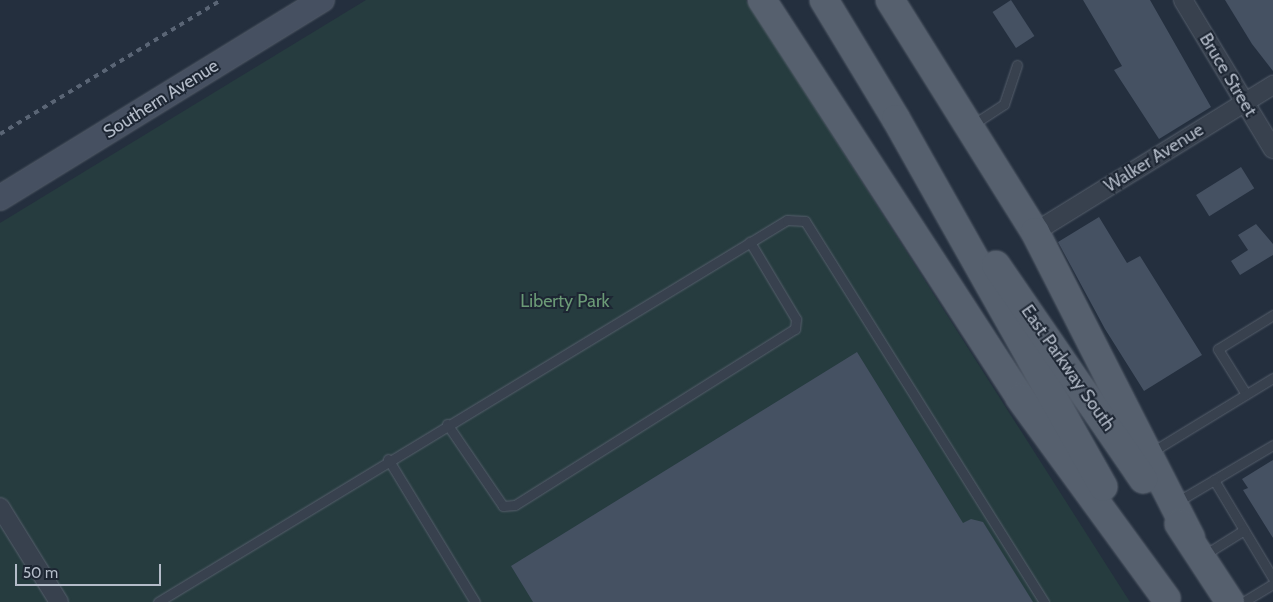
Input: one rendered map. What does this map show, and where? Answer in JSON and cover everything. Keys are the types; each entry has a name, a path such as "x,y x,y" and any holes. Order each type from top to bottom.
{"main road":[{"name":"Southern Avenue","path":"0,198 322,0"},
{"path":"762,0 1020,398 1167,600"},
{"name":"East Parkway South","path":"824,0 901,127 1167,600"},
{"path":"890,0 1035,232 1140,460 1230,602"},
{"name":"East Parkway South","path":"901,127 1140,460"}],"street":[{"name":"Bruce Street","path":"1183,0 1273,149"},
{"name":"Walker Avenue","path":"1035,232 1273,85"},
{"path":"0,507 55,601"}],"lane":[{"path":"969,127 1004,104 1018,65"},
{"path":"158,602 388,459 787,220 806,221 1044,602"},
{"path":"447,424 503,506 515,506 796,329 796,319 750,242"},
{"path":"1246,394 1218,349 1273,315"},
{"path":"1140,460 1273,378"},
{"path":"1169,506 1273,445"},
{"path":"388,459 475,602"},
{"path":"1214,480 1273,578"},
{"path":"1196,548 1244,530"},
{"path":"1243,602 1273,584"}],"green space":[{"name":"Liberty Park","path":"366,0 746,0 1130,602 0,602 0,223"}],"building":[{"path":"1011,0 1034,36 1016,48 993,12"},
{"path":"1083,0 1150,0 1211,107 1159,139 1114,70 1122,66"},
{"path":"1225,0 1273,0 1273,71 1252,44"},
{"path":"1241,167 1254,188 1209,216 1196,195"},
{"path":"1099,217 1127,263 1140,256 1202,355 1144,391 1105,329 1058,242"},
{"path":"1256,224 1273,244 1273,255 1240,275 1231,261 1248,250 1238,235"},
{"path":"857,352 963,523 971,519 983,522 1033,602 533,602 511,566"},
{"path":"1273,460 1273,538 1243,490 1248,488 1242,479"}],"railway":[{"path":"0,134 221,0"}]}
